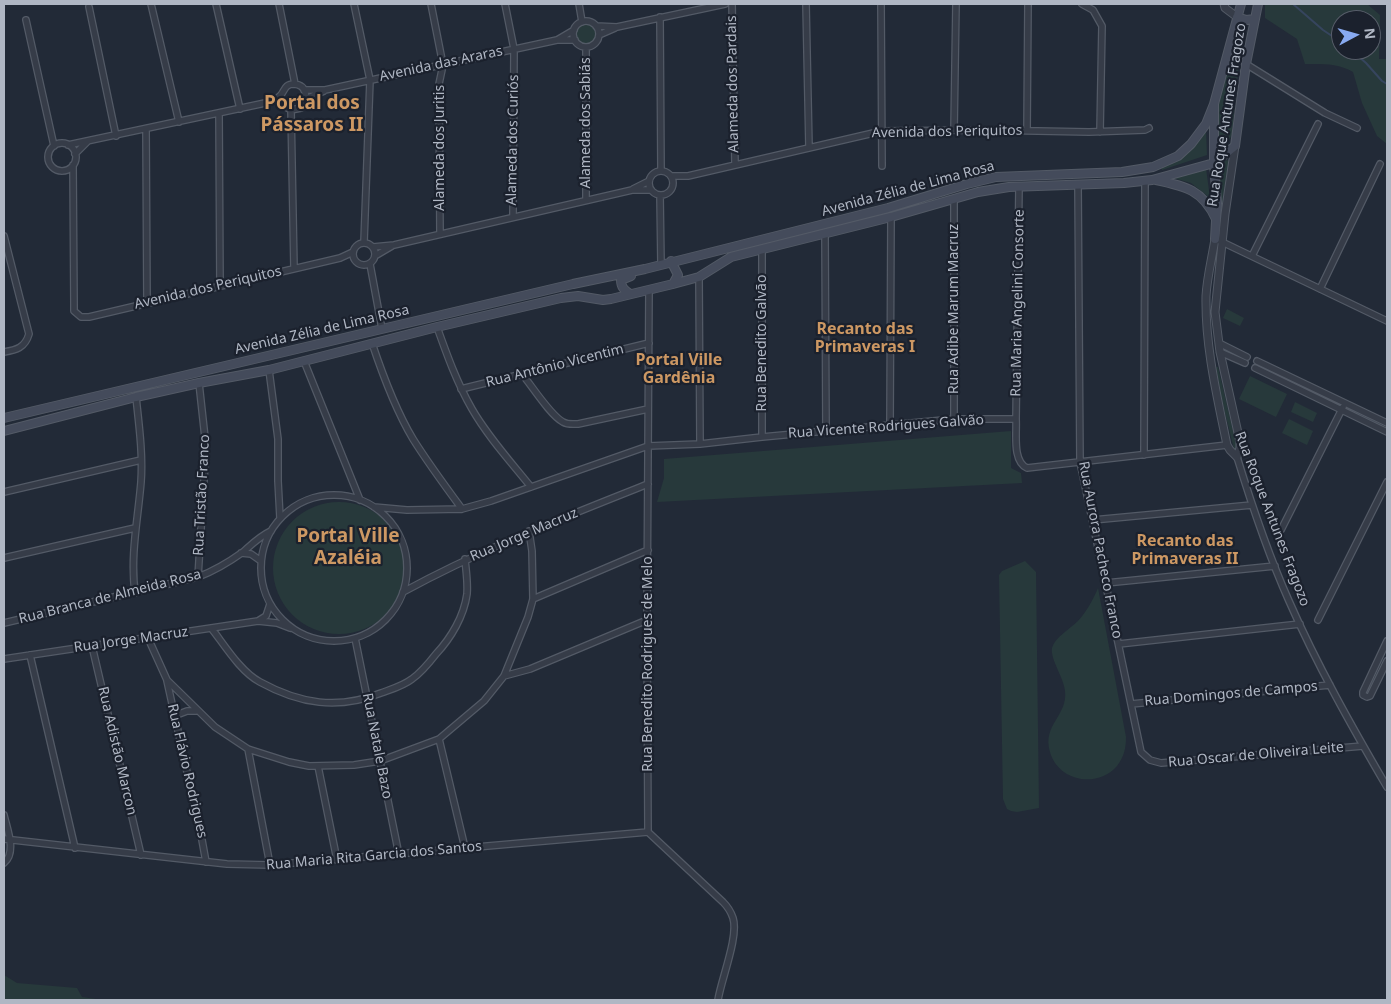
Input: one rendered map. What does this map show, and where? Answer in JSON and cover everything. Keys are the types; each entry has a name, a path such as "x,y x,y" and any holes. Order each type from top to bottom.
{"main road":[{"name":"Rua Roque Antunes Fragozo","path":"1219,240 1216,220 1214,104 1241,4"},
{"name":"Rua Roque Antunes Fragozo","path":"1235,146 1246,64 1258,4"},
{"path":"1237,17 1246,20 1255,19"},
{"name":"Avenida Zélia de Lima Rosa","path":"4,418 646,269 671,261 888,208 996,177 1026,174 1122,172 1151,168 1178,156 1191,144 1206,124 1214,104"},
{"name":"Avenida Zélia de Lima Rosa","path":"4,431 136,397 269,370 372,343 561,298 578,296 603,300 649,290 699,277 731,257 891,217 978,192 1019,186 1124,183 1149,180 1214,163 1235,146"},
{"name":"Avenida Zélia de Lima Rosa","path":"1149,180 1178,185 1195,191 1207,203 1216,220"},
{"path":"671,261 678,275 673,284"},
{"name":"Avenida Zélia de Lima Rosa","path":"630,294 622,288 621,280 625,277 640,274 646,269"}],"street":[{"path":"151,4 179,122"},
{"path":"216,4 240,109"},
{"path":"279,4 295,84 304,90 326,90"},
{"path":"354,4 370,80 364,242"},
{"name":"Alameda dos Juritis","path":"430,4 443,64 439,84 440,234"},
{"name":"Alameda dos Curiós","path":"505,4 514,48 513,217"},
{"path":"579,4 582,22"},
{"path":"599,35 617,27 725,4"},
{"name":"Alameda dos Pardais","path":"732,4 735,164"},
{"path":"806,4 809,147"},
{"path":"881,4 882,166"},
{"path":"954,130 956,4"},
{"path":"1027,131 1028,4"},
{"path":"1082,4 1093,10 1102,26 1100,132"},
{"path":"1223,5 1237,17"},
{"path":"89,8 116,136"},
{"path":"660,18 661,171"},
{"path":"26,20 54,146"},
{"path":"557,40 574,30 582,22 590,22 596,26 617,27"},
{"path":"574,30 575,40 586,47 596,42 599,35 596,26"},
{"path":"557,40 575,40"},
{"name":"Avenida das Araras","path":"326,90 557,40"},
{"name":"Alameda dos Sabiás","path":"586,47 586,200"},
{"path":"1246,64 1325,113 1357,128"},
{"path":"88,141 75,154 73,165 65,171 51,166 48,155 54,146 58,144 116,136 265,103 280,96 286,86 295,84"},
{"path":"304,90 306,100"},
{"path":"265,103 282,105 291,110 301,108 306,100 326,90"},
{"path":"280,96 282,105"},
{"path":"291,110 294,268"},
{"path":"219,113 220,286"},
{"path":"1252,256 1318,124"},
{"name":"Avenida dos Periquitos","path":"688,176 882,131 1100,132 1145,130 1149,128"},
{"path":"146,129 147,303"},
{"path":"68,144 75,154"},
{"name":"Rua Roque Antunes Fragozo","path":"1235,146 1219,240 1206,294 1206,329 1210,359 1227,445 1237,457 1252,505 1289,601 1330,685 1387,787"},
{"path":"1320,289 1380,164"},
{"name":"Avenida dos Periquitos","path":"73,165 74,311 81,317 89,317 294,268 353,256"},
{"path":"632,190 649,181 653,174 661,171 671,176 688,176"},
{"path":"370,264 363,265 356,262 353,256 358,244 364,242 373,247 394,245 632,190 651,190 660,195 669,192 672,185 671,176"},
{"path":"672,185 688,176"},
{"path":"1144,455 1149,180"},
{"path":"649,181 651,190"},
{"name":"Rua Aurora Pacheco Franco","path":"1078,185 1080,462 1141,752 1150,760"},
{"name":"Rua Maria Angelini Consorte","path":"1016,419 1019,186"},
{"path":"660,195 661,264"},
{"name":"Rua Adibe Marum Macruz","path":"954,199 954,420"},
{"path":"890,425 891,217"},
{"path":"825,233 826,431"},
{"path":"4,236 29,334 27,341 22,347 4,352"},
{"path":"1219,240 1386,319"},
{"name":"Rua Roque Antunes Fragozo","path":"1219,240 1215,308 1218,348 1240,442 1237,457"},
{"path":"382,329 370,264 375,256 394,245"},
{"path":"373,247 375,256"},
{"name":"Rua Benedito Galvão","path":"762,250 762,437"},
{"path":"699,277 700,444"},
{"name":"Rua Benedito Rodrigues de Melo","path":"648,832 649,290"},
{"path":"437,327 450,365 472,411 531,487"},
{"path":"1208,339 1218,348 1244,359"},
{"path":"372,343 396,406 412,437 462,509"},
{"name":"Rua Antônio Vicentim","path":"461,389 649,343"},
{"path":"1210,359 1218,348"},
{"path":"304,361 360,500"},
{"path":"1256,365 1387,423"},
{"path":"269,370 278,440 280,518"},
{"path":"1274,373 1387,432"},
{"path":"522,374 546,406 562,422 568,424 578,424 648,409"},
{"name":"Rua Tristão Franco","path":"198,577 206,447 205,424 199,383"},
{"path":"135,593 133,570 135,528 141,481 136,397"},
{"path":"1281,530 1344,403"},
{"path":"1016,419 1018,456 1024,467 1028,468 1227,445"},
{"name":"Rua Vicente Rodrigues Galvão","path":"648,446 700,444 954,420 1016,419"},
{"name":"Rua Branca de Almeida Rosa","path":"374,507 407,510 462,509 491,501 648,446"},
{"path":"4,492 141,460"},
{"path":"1318,620 1387,482"},
{"name":"Rua Jorge Macruz","path":"402,592 465,559 529,531 648,484"},
{"name":"Rua Branca de Almeida Rosa","path":"261,561 264,545 280,518 309,499 329,495 360,500 374,507 391,522 400,538 405,555 406,574"},
{"path":"1093,520 1252,505"},
{"path":"4,558 135,528"},
{"name":"Rua Branca de Almeida Rosa","path":"4,623 198,577 225,564 242,553 262,535 271,531"},
{"path":"148,638 166,680 215,727 248,749 289,762 318,766 380,762 439,739 484,701 504,676 525,625 533,598 532,551 529,531"},
{"path":"533,598 648,550"},
{"path":"242,553 251,554 261,561 262,583 270,604 266,616 258,621"},
{"path":"212,629 237,661 258,681 286,694 314,702 332,704 348,703 368,698 411,680 422,671 443,647 460,620 467,595 465,559"},
{"path":"1106,583 1275,566"},
{"name":"Rua Jorge Macruz","path":"270,604 280,618 293,628 312,638 334,641 355,638 371,631 384,621 395,607 402,592 406,574"},
{"path":"504,676 530,669 647,620"},
{"name":"Rua Jorge Macruz","path":"4,659 258,621 277,623 293,628"},
{"path":"1119,644 1300,624"},
{"name":"Rua Natale Bazo","path":"355,638 399,854"},
{"path":"1387,641 1363,695 1370,696 1387,661"},
{"name":"Rua Adistão Marcon","path":"92,646 141,855"},
{"path":"30,655 75,848"},
{"name":"Rua Flávio Rodrigues","path":"166,680 206,862"},
{"name":"Rua Domingos de Campos","path":"1131,704 1330,685"},
{"path":"174,716 196,710"},
{"path":"439,739 465,848"},
{"name":"Rua Oscar de Oliveira Leite","path":"1150,760 1161,763 1363,746"},
{"path":"248,749 270,865"},
{"path":"318,766 337,860"},
{"path":"4,815 10,853 7,861 4,863"},
{"path":"648,832 728,907 734,919 734,933 718,1000"},
{"name":"Rua Maria Rita Garcia dos Santos","path":"7,839 206,862 270,865 648,832"}],"shaded area":[{"path":"1265,4 1367,4 1374,10 1331,10 1331,60 1387,59 1387,144 1377,136 1362,103 1353,72 1324,64 1305,64 1297,39 1265,18"},
{"path":"587,23 597,30 598,34 591,44 587,45 577,38 576,34 583,24"},
{"path":"1239,23 1245,26 1242,30 1232,134 1227,145 1220,152 1218,150 1216,123 1223,79"},
{"path":"1206,129 1207,155 1162,170 1162,168"},
{"path":"1229,161 1219,229 1218,164"},
{"path":"1206,168 1210,198 1191,183 1173,178"},
{"path":"1227,309 1244,318 1240,326 1223,318"},
{"path":"1216,367 1218,367 1238,452 1235,453 1221,397"},
{"path":"1250,376 1287,394 1276,417 1239,399"},
{"path":"1295,402 1317,413 1313,422 1291,412"},
{"path":"1289,419 1313,431 1307,445 1282,433"},
{"path":"1011,431 1011,468 1021,473 1022,483 657,502 664,478 664,459"},
{"path":"339,502 352,503 364,507 386,521 400,543 404,555 404,581 400,593 386,615 364,629 352,633 339,634 326,633 314,629 292,615 278,593 274,581 273,568 274,555 278,543 292,521 314,507 326,503"},
{"path":"1025,561 1036,572 1039,808 1017,812 1007,809 1003,799 999,575 1002,571"},
{"path":"1098,588 1126,741 1123,756 1117,766 1109,773 1099,778 1079,779 1061,770 1054,762 1050,752 1049,734 1065,700 1064,686 1053,658 1052,648 1059,637 1081,617 1090,605"},
{"path":"4,975 17,983 77,988 82,997 103,1000 4,1000"}],"waterway":[{"path":"1293,4 1331,35"},
{"path":"1363,60 1387,84"}],"district":[{"name":"Portal dos Pássaros II","path":"312,115"},
{"name":"Recanto das Primaveras I","path":"865,338"},
{"name":"Portal Ville Gardênia","path":"679,369"},
{"name":"Portal Ville Azaléia","path":"348,548"},
{"name":"Recanto das Primaveras II","path":"1185,550"}]}
